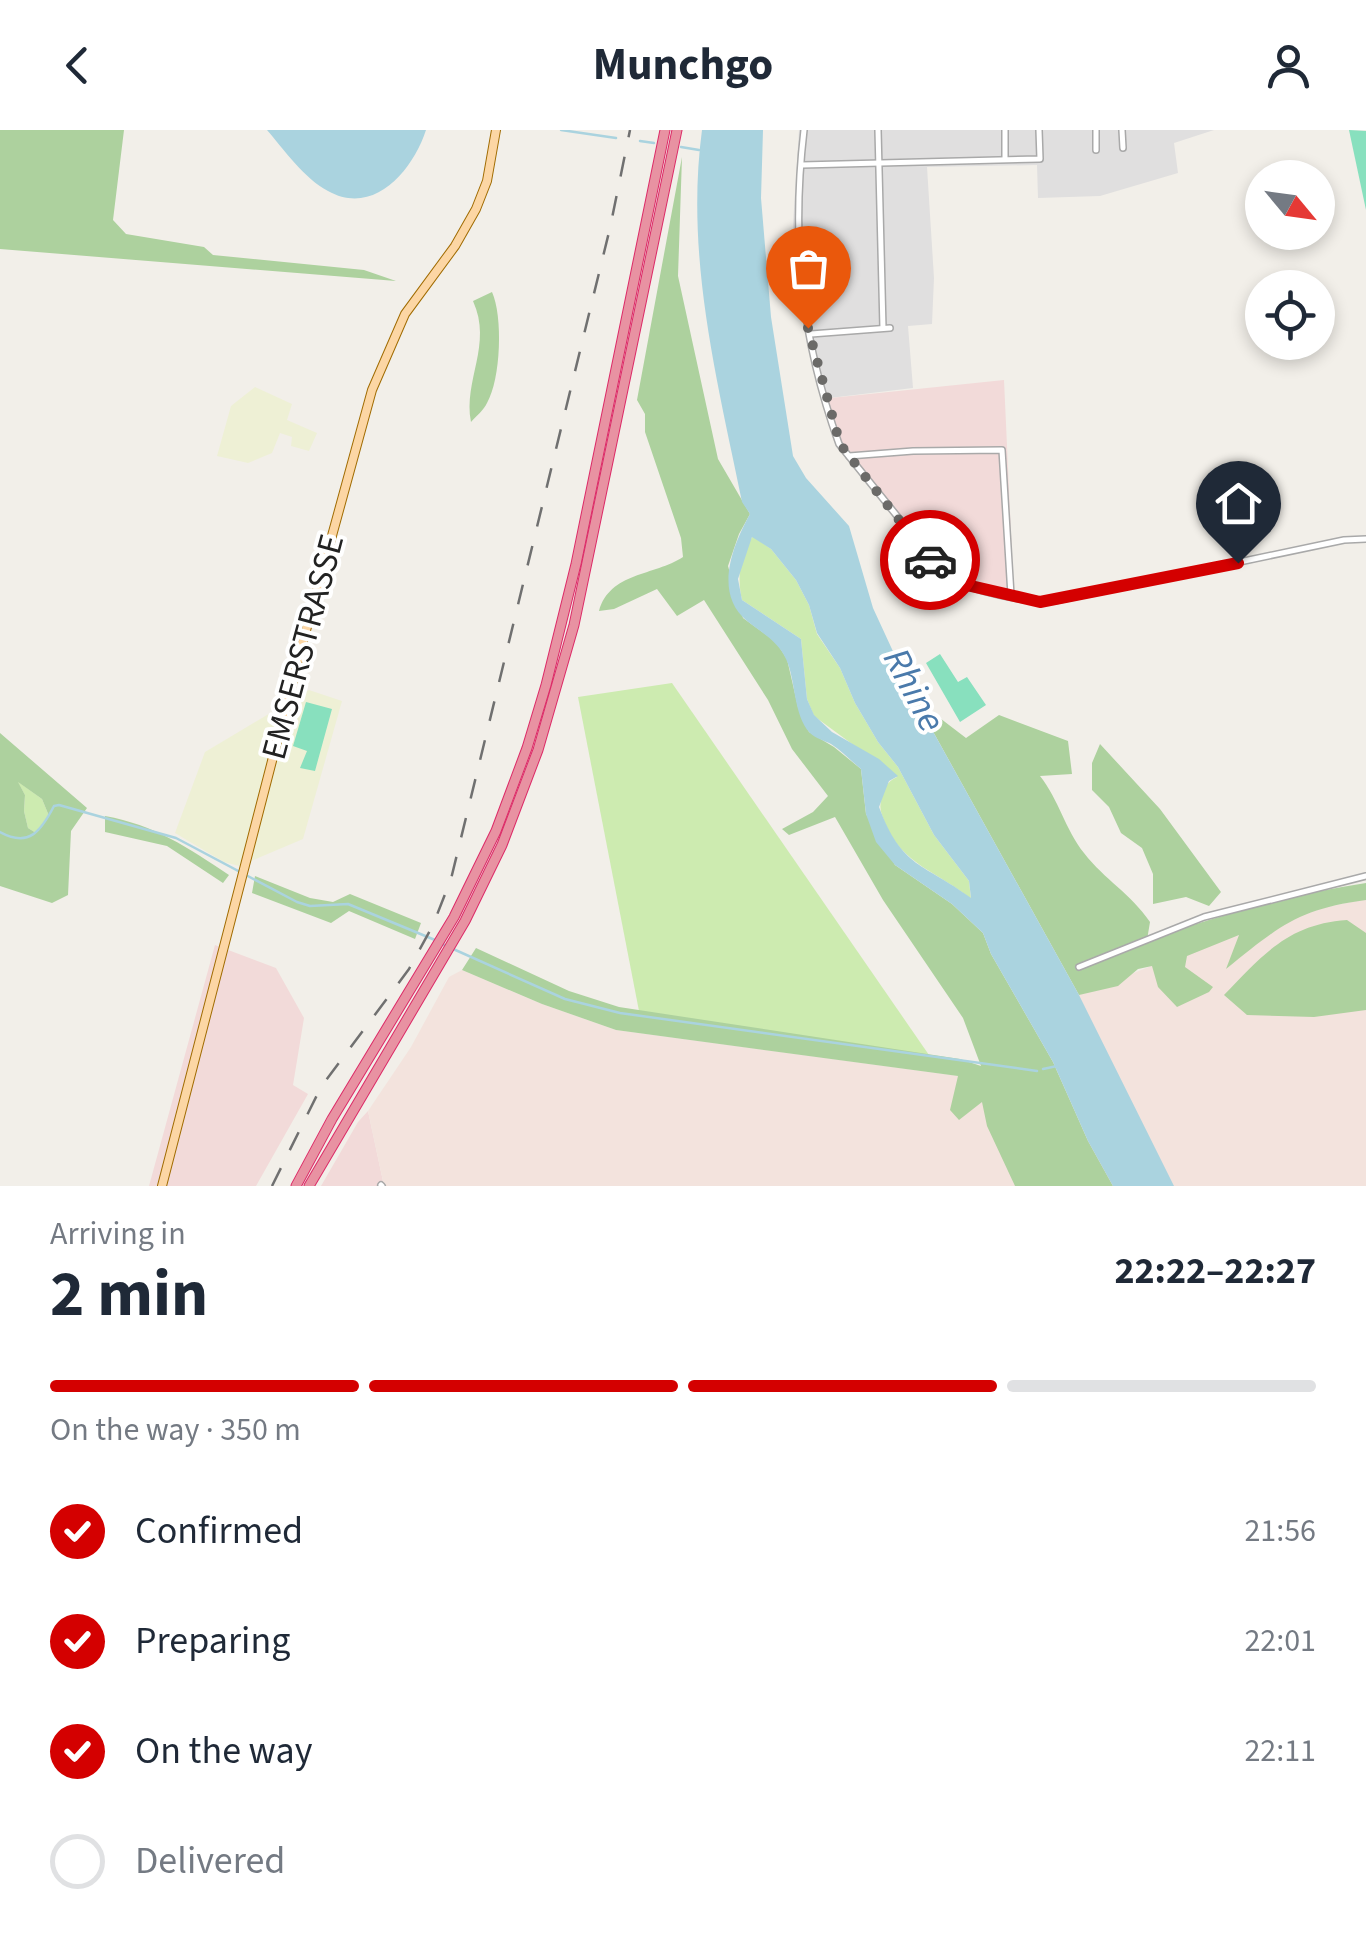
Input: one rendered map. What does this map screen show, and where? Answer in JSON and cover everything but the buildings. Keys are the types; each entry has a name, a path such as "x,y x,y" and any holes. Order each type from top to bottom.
{"highway":[{"path":"478,881 527,748 557,644 665,130"},
{"path":"309,1186 445,945 538,750 574,625 677,130"},
{"path":"296,1186 325,1132 445,945"}],"main road":[{"name":"EMSERSTRASSE","path":"162,1186 372,390 405,314 463,234 476,209 487,181 496,130"}],"street":[{"path":"804,130 796,223 798,252 810,334 831,421 840,444 943,575 964,585 1054,601 1344,540 1365,540"},
{"path":"810,334 887,328 878,130"},
{"path":"1005,130 1006,159"},
{"path":"802,165 1040,159 1039,130"},
{"path":"1096,130 1096,150"},
{"path":"1122,130 1123,148"},
{"path":"849,456 995,448 1003,452 1012,596"},
{"path":"1079,967 1204,916 1366,876"}],"shaded area":[{"path":"799,130 1214,130 1174,143 1178,173 1100,196 1038,198 1037,165 927,167 934,278 932,324 908,326 913,388 821,399 796,280 793,224"},
{"path":"1004,380 1014,599 955,586 941,577 834,441 821,399"},
{"path":"1366,899 1366,1186 384,1186 368,1111 411,1047 449,977 462,970 616,1030 959,1076 1088,1139 1079,995 1268,919"},
{"path":"215,945 276,968 304,1018 293,1085 308,1094 256,1186 149,1186"},
{"path":"368,1111 384,1186 321,1186 358,1122"}],"green space":[{"path":"0,130 124,130 113,220 126,234 204,247 213,255 364,270 396,281 0,249"},
{"path":"1349,130 1366,131 1366,210"},
{"path":"682,157 678,276 718,459 750,514 728,566 743,618 776,642 787,659 798,707 809,732 861,769 866,814 895,865 952,904 983,933 1053,1062 1113,1186 1015,1186 987,1126 982,1102 959,1120 950,1110 958,1076 616,1030 462,970 476,948 569,991 619,1007 960,1059 981,1066 963,1018 883,900 835,817 789,835 782,829 813,812 828,796 792,749 768,700 704,600 677,616 657,589 614,609 599,611 605,598 623,582 683,557 681,538 645,432 645,414 637,400"},
{"path":"492,292 499,331 498,364 486,406 471,422 471,392 480,333 473,301"},
{"path":"255,387 292,404 287,420 317,433 309,451 291,446 292,437 280,433 272,453 248,463 217,456 231,406"},
{"path":"753,536 771,549 796,580 809,605 817,634 840,668 878,742 898,767 934,835 969,881 971,899 901,849 880,807 886,787 897,777 814,716 807,699 801,639 742,600 740,567"},
{"path":"940,654 958,682 967,677 986,705 960,722 926,663"},
{"path":"672,683 929,1055 639,1011 578,697"},
{"path":"309,690 342,701 303,839 239,866 224,862 175,833 205,752"},
{"path":"915,699 966,738 999,715 1068,741 1072,774 1040,776 1084,853 1150,922 1147,940 1255,907 1366,883 1366,900 1323,909 1290,922 1226,969 1239,935 1187,956 1185,967 1213,987 1177,1007 1158,987 1152,966 1138,969 1118,986 1079,995"},
{"path":"306,702 332,709 315,771 300,768 307,751 293,746"},
{"path":"0,733 87,808 71,831 68,895 52,903 0,886","holes":["18,782 42,799 49,816 36,833 28,828 25,795"]},
{"path":"1100,744 1160,809 1221,892 1209,906 1186,897 1153,904 1153,874 1142,848 1121,833 1109,807 1092,790 1092,763"},
{"path":"17,781 42,799 49,816 36,833 28,828 25,795"},
{"path":"105,816 155,831 229,875 223,883 167,846 105,832"},
{"path":"255,876 310,898 333,902 350,894 421,923 415,939 349,911 331,923 252,893"},
{"path":"1347,920 1366,933 1366,1010 1314,1017 1247,1015 1224,995 1264,955 1292,935"}],"water":[{"path":"267,130 426,130 401,174 376,194 361,198 345,197 319,186"},
{"path":"702,130 763,130 761,198 771,317 793,456 806,478 849,526 873,608 915,699 1079,995 1174,1186 1113,1186 1053,1062 983,933 952,904 895,865 876,842 866,814 861,769 804,726 783,653 737,610 731,597 729,569 750,514 742,502 706,318 698,177","holes":["752,537 771,549 796,580 817,633 878,742 898,767 934,835 969,881 971,898 916,863 896,842 879,807 889,781 898,776 879,759 832,732 814,715 807,699 801,639 742,600 738,579"]}],"waterway":[{"path":"561,130 616,138"},
{"path":"640,141 654,143"},
{"path":"681,147 699,150"},
{"path":"0,832 19,838 33,834 54,806 59,805 176,838 297,902 310,906 348,904 435,940"},
{"path":"442,944 565,999 620,1013 1037,1071"},
{"path":"1043,1069 1057,1066"}],"railway":[{"path":"272,1186 321,1087 409,969 433,925 451,879 610,228 630,130"}],"way so far":[{"path":"808,328 840,444 930,560"}],"route":[{"path":"930,560 943,575 958,583 1040,602 1238,563"}],"water label":[{"name":"Rhine","path":"914,690"}]}
